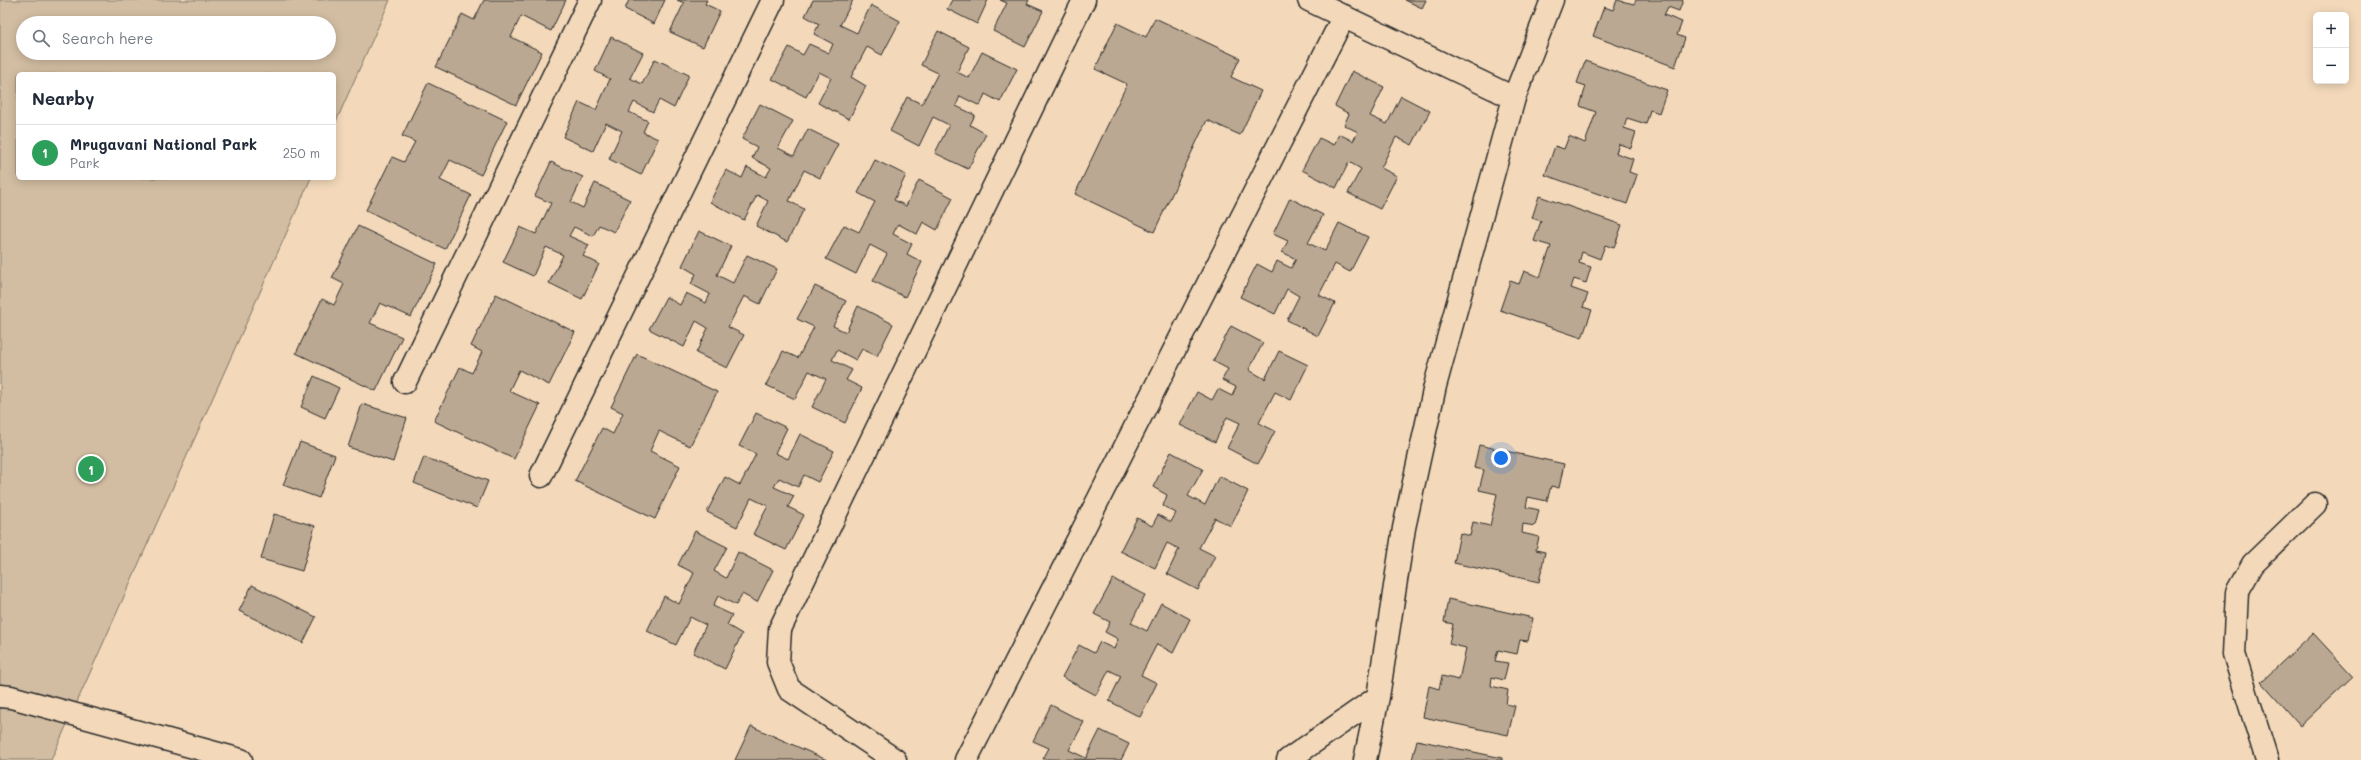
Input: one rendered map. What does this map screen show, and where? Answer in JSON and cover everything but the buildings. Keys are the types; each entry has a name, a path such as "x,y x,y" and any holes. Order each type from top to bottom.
{"street":[{"path":"405,382 590,0"},
{"path":"541,476 773,0"},
{"path":"894,760 789,689 778,662 780,629 1084,0"},
{"path":"1309,0 1514,98"},
{"path":"1364,760 1378,697 1404,528 1435,386 1514,98 1552,0"},
{"path":"966,760 1344,16"},
{"path":"2267,760 2234,654 2237,592 2253,564 2315,504"},
{"path":"0,696 11,697 241,760"},
{"path":"1288,760 1378,697"}],"shaded area":[{"path":"0,0 390,0 336,122 336,72 16,72 16,180 310,180 51,760 0,760"}],"place":[{"name":"Mrugavani National Park","path":"91,469"}]}
